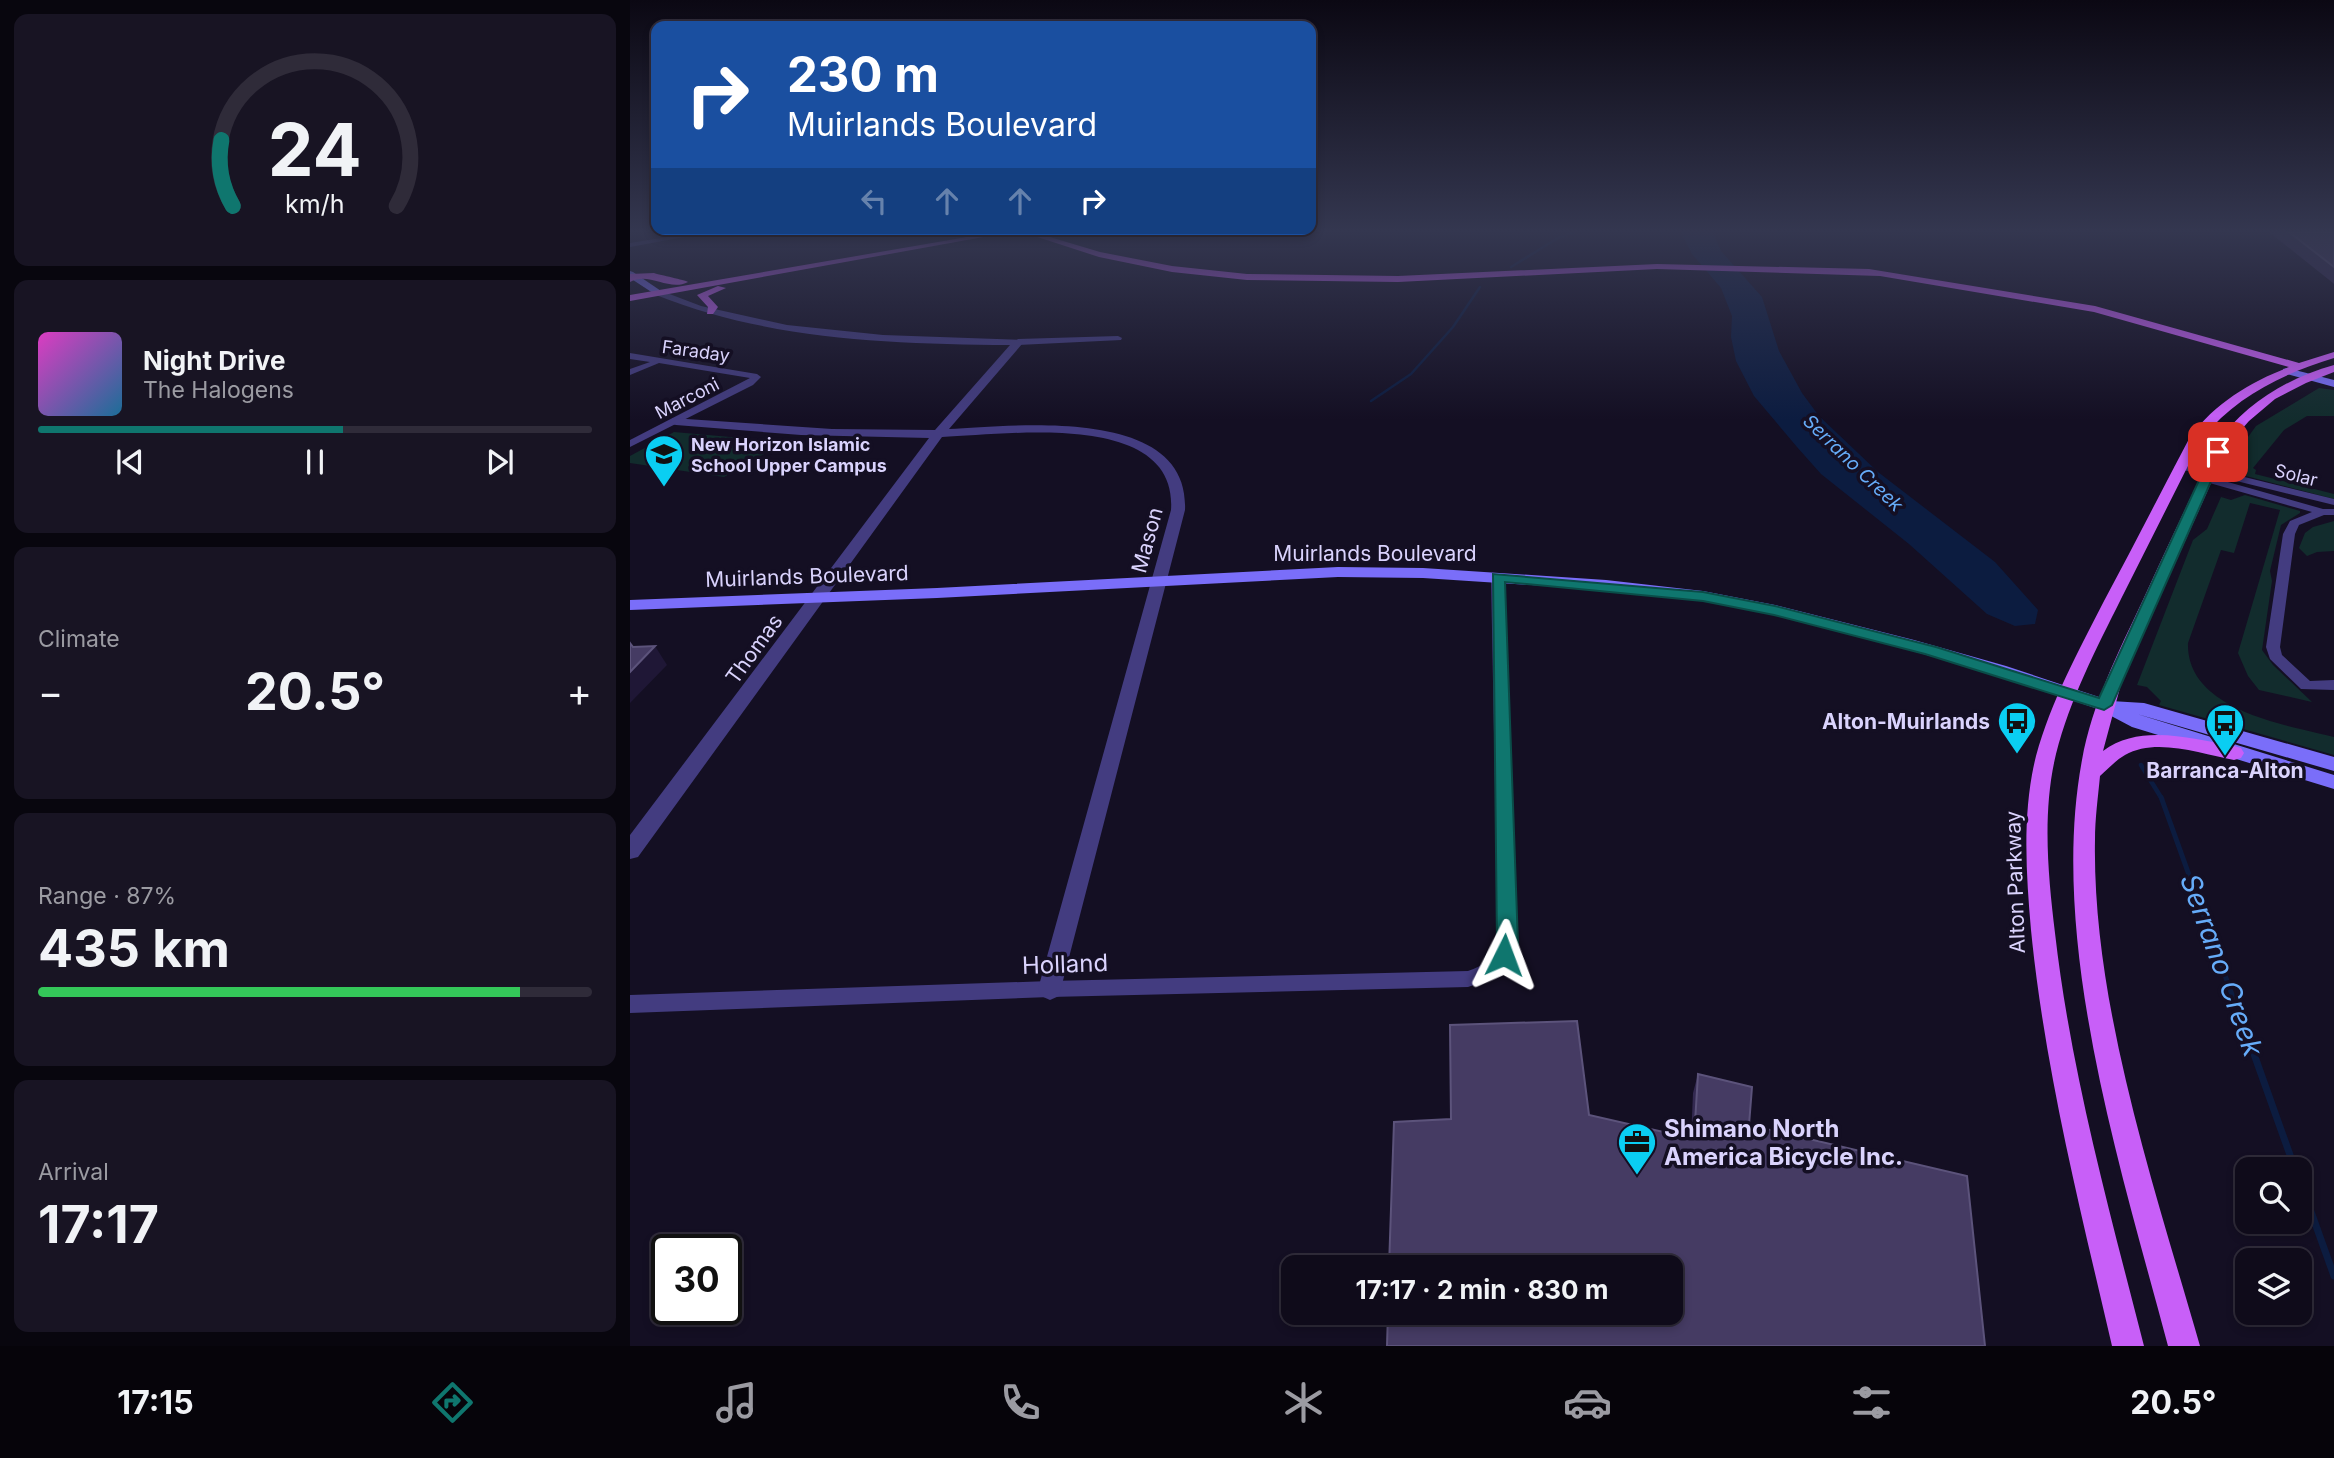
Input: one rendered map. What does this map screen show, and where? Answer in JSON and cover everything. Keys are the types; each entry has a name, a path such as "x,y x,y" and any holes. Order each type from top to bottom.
{"main road":[{"path":"630,298 648,295"},
{"path":"703,295 713,307 710,312"},
{"path":"2010,295 2065,306 2293,368 2334,384"},
{"name":"Alton Parkway","path":"2128,1346 2063,1066 2042,925 2038,807 2048,751 2067,693 2102,617 2196,437 2210,419 2246,391 2293,368 2334,355"},
{"path":"2184,1346 2127,1132 2103,1026 2092,946 2085,860 2090,774 2104,705 2206,476 2227,437 2244,418 2271,397 2334,368"},
{"path":"2316,375 2334,376"},
{"name":"Muirlands Boulevard","path":"630,605 1339,572 1497,577 1703,596 1775,610 1934,651 2104,705"},
{"path":"2104,705 2139,723 2334,782"},
{"path":"2104,705 2144,709 2334,764"},
{"path":"2090,774 2118,750 2134,743 2164,742 2234,753"}],"street":[{"path":"664,295 710,312 789,327 852,335 1018,342 1118,338"},
{"name":"Thomas","path":"630,851 939,433 1018,342"},
{"name":"Faraday","path":"630,356 757,377"},
{"path":"630,372 657,362"},
{"name":"Marconi","path":"630,444 757,377"},
{"name":"Mason","path":"676,421 842,433 1078,430 1120,439 1158,459 1178,480 1181,495 1050,989"},
{"name":"Solar","path":"2179,467 2328,512"},
{"name":"Solar","path":"2265,491 2334,502"},
{"path":"2328,512 2294,523 2289,534 2273,646 2274,656 2306,686 2334,685"},
{"name":"Holland","path":"630,1004 1050,989 1468,979 1487,973 1498,965 1507,944 1497,577"}],"green space":[{"path":"2319,388 2334,390 2334,416 2307,416 2284,430 2253,468 2256,470 2255,474 2334,494 2334,499 2246,476 2237,464 2230,462 2256,426"},
{"path":"674,432 785,442 724,477 630,463 630,456"},
{"path":"2245,495 2300,511 2281,525 2270,571 2272,581 2262,650 2273,665 2312,702 2259,690 2248,676 2238,653 2280,510 2250,503 2234,553 2221,550 2188,643 2192,666 2203,684 2242,711 2266,720 2334,737 2334,755 2159,705 2161,701 2147,687 2137,685 2193,540 2207,529 2221,497 2231,500"},
{"path":"2334,521 2334,551 2317,552 2307,556 2299,548 2305,533 2313,527"}],"water":[{"path":"1724,295 1760,295 1779,351 1802,393 1819,416 1878,472 1995,562 2038,610 2035,624 2015,626 1987,614 1909,544 1821,474 1754,396 1736,361 1731,337 1732,316"}],"building":[{"path":"630,643 633,647 655,646 630,672"},
{"name":"Shimano North America Bicycle Inc.","path":"1577,1021 1589,1115 1694,1139 1698,1074 1752,1087 1749,1125 1967,1176 1985,1346 1387,1346 1388,1325 1683,1325 1683,1255 1389,1255 1394,1122 1451,1119 1450,1025"}],"waterway":[{"path":"1371,401 1411,374 1453,327 1475,295"},
{"name":"Serrano Creek","path":"2141,765 2161,798"},
{"name":"Serrano Creek","path":"2161,798 2249,1042"},
{"name":"Serrano Creek","path":"2249,1040 2291,1157"},
{"name":"Serrano Creek","path":"2312,1215 2334,1276"}],"place":[{"name":"New Horizon Islamic School Upper Campus","path":"664,488"},
{"name":"Alton-Muirlands","path":"2017,755"},
{"name":"Barranca-Alton","path":"2225,757"},
{"name":"Shimano North America Bicycle Inc.","path":"1637,1176"}],"route":[{"path":"1504,955 1507,944 1497,577 1703,596 1775,610 1931,650 2104,705 2218,452"}]}
